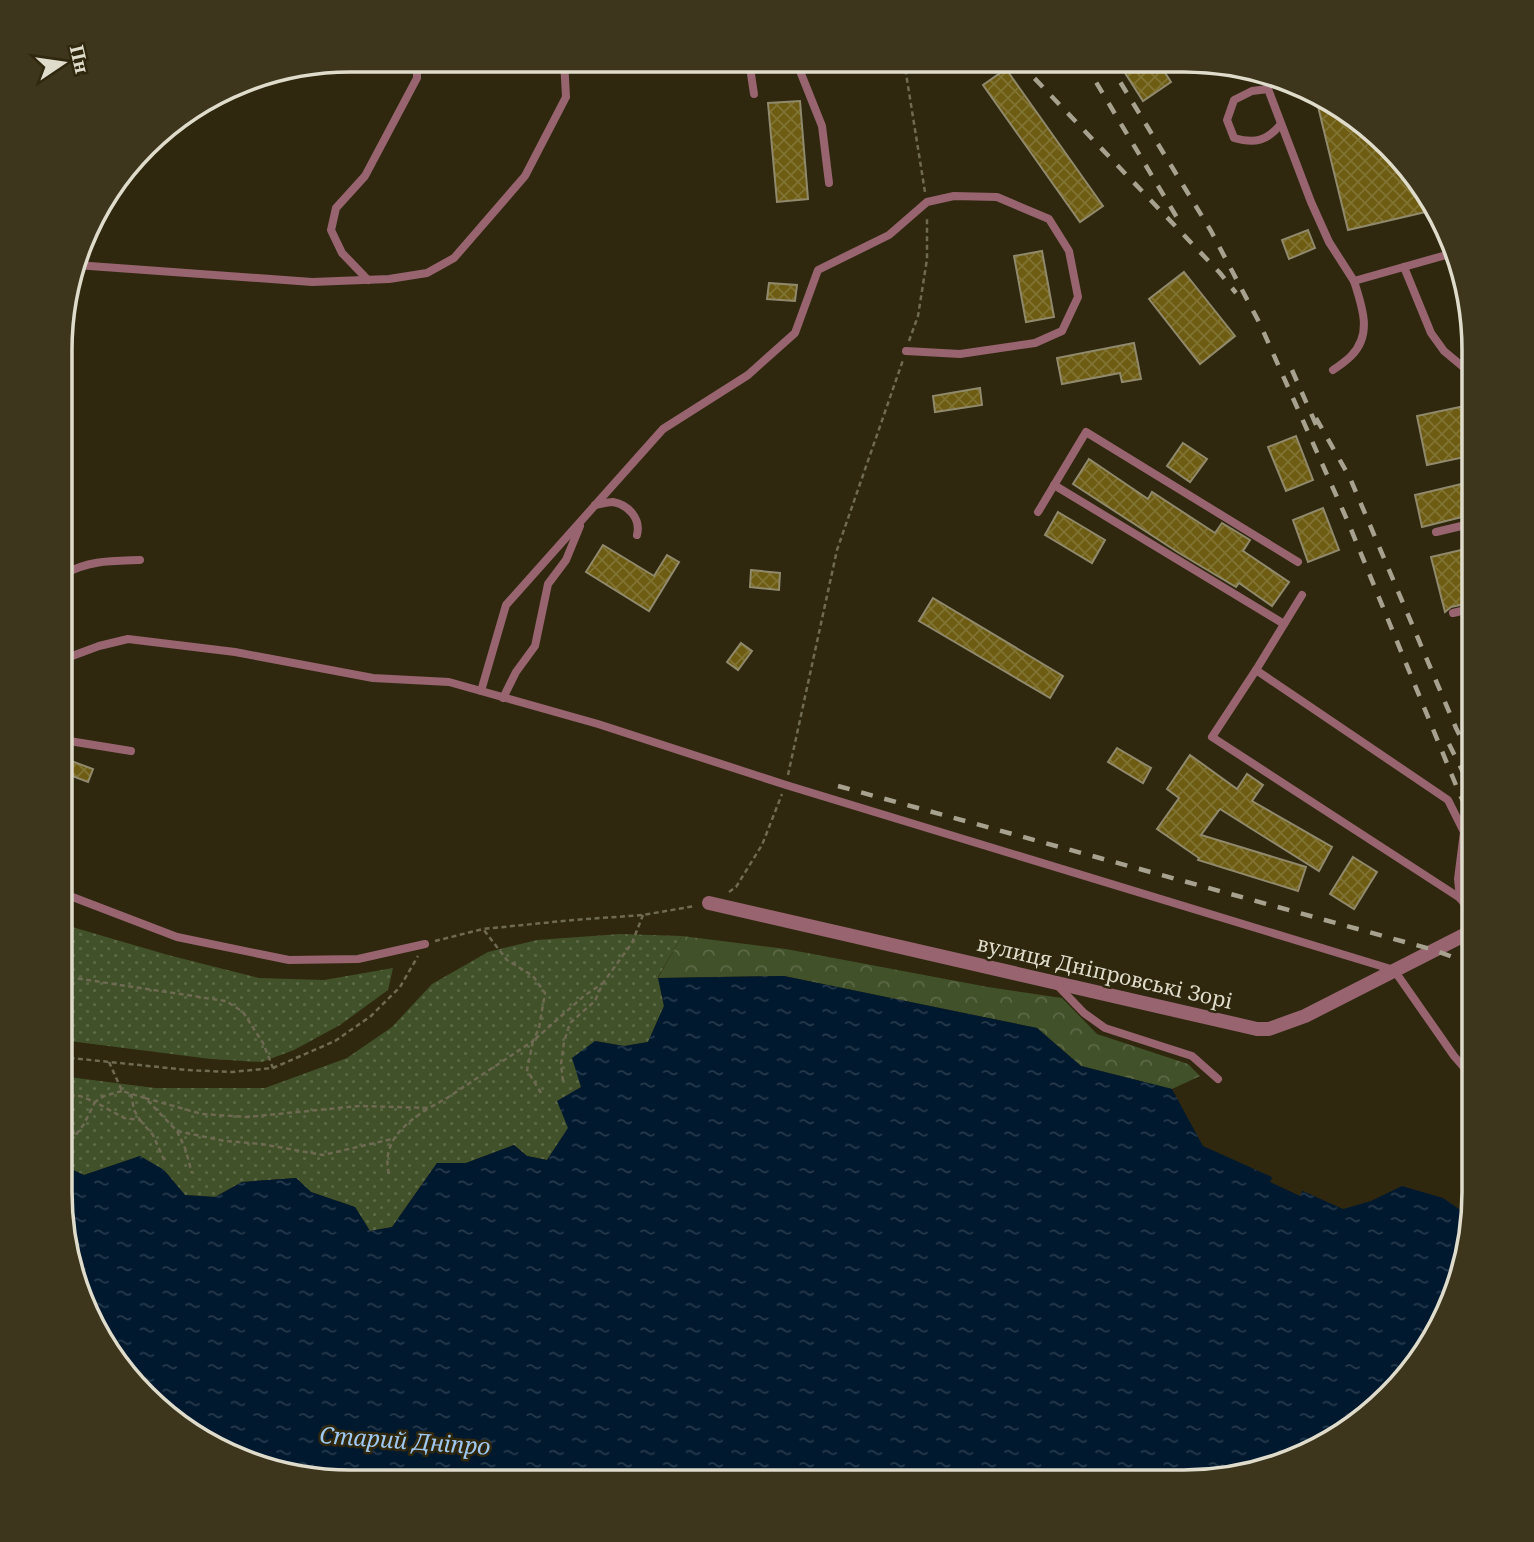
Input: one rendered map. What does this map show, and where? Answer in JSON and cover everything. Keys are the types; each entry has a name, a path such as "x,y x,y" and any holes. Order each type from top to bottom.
{"street":[{"name":"вулиця Дніпровські Зорі","path":"709,903 1250,1028 1269,1029 1305,1016 1462,936"}],"lane":[{"path":"368,280 342,253 331,230 337,208 366,176 417,78 417,72"},
{"path":"85,266 312,282 389,279 427,273 454,258 525,176 566,97 565,72"},
{"path":"751,72 754,94"},
{"path":"800,72 822,126 829,183"},
{"path":"1267,85 1311,202 1329,242 1354,281 1364,315 1362,341 1352,355 1333,370"},
{"path":"1268,89 1252,91 1234,100 1227,120 1234,138 1249,142 1273,134 1281,124"},
{"path":"481,691 506,605 663,429 748,375 795,333 818,270 889,235 927,202 954,196 997,197 1049,219 1069,251 1078,297 1062,331 1035,343 960,354 906,351"},
{"path":"1354,281 1446,256"},
{"path":"1404,267 1431,333 1444,351 1462,366"},
{"path":"1038,512 1086,432 1298,562"},
{"path":"1054,485 1284,624"},
{"path":"595,505 611,502 625,507 635,516 639,526 637,535"},
{"path":"503,698 516,672 535,646 548,584 566,560 582,520"},
{"path":"1436,532 1462,526"},
{"path":"72,570 105,561 140,560"},
{"path":"1303,594 1212,737 1462,901"},
{"path":"1453,613 1462,611"},
{"path":"72,656 128,639 236,652 373,678 449,682 598,724 786,785 1394,970 1462,1065"},
{"path":"1256,670 1448,800 1462,828"},
{"path":"72,741 131,751"},
{"path":"1460,898 1458,879 1462,848"},
{"path":"72,897 177,937 289,960 358,959 425,944"},
{"path":"1052,981 1084,1013 1105,1028 1192,1056 1218,1079"}],"path":[{"path":"72,1058 187,1070 232,1072 273,1068 334,1041 371,1016 400,987 425,944 483,929 643,915 709,903 719,901 736,887 762,845 786,785 837,550 918,316 927,259 927,202 906,72"},
{"path":"563,1081 561,1064 570,1023 595,1001 603,983 632,943 643,915"},
{"path":"483,929 507,960 533,976 544,993 539,1028 533,1041 527,1070 541,1093"},
{"path":"72,978 226,1001 243,1012 263,1043 273,1068"},
{"path":"389,1174 386,1163 392,1139 410,1120 533,1041 584,996 603,983"},
{"path":"109,1062 122,1091"},
{"path":"72,1127 75,1136 84,1125 95,1102 104,1096 122,1091 202,1114 247,1116 359,1106 429,1108"},
{"path":"131,1094 134,1110 152,1135 164,1162"},
{"path":"72,1096 80,1096 95,1102 124,1118 139,1120"},
{"path":"145,1098 177,1131 192,1173"},
{"path":"177,1131 323,1155 392,1139"}],"green space":[{"path":"72,927 259,978 324,980 393,968 388,990 340,1025 294,1050 262,1062 211,1059 72,1041"},
{"path":"620,934 682,936 658,977 664,1006 648,1042 624,1046 595,1041 568,1128 547,1160 527,1156 514,1145 466,1163 437,1163 392,1227 370,1231 355,1207 311,1192 296,1178 242,1182 215,1197 185,1195 164,1170 140,1156 84,1175 72,1170 72,1077 155,1088 265,1088 347,1058 392,1027 432,984 488,952 537,940"},
{"path":"682,936 786,949 988,987 1062,998 1097,1034 1188,1064 1200,1076 1172,1089 1081,1066 1037,1028 784,976 658,978"}],"water":[{"name":"Старий Дніпро","path":"784,976 1037,1028 1081,1066 1172,1089 1203,1146 1343,1209 1371,1201 1402,1186 1443,1198 1462,1211 1453,1264 1441,1299 1425,1331 1405,1361 1381,1389 1353,1413 1323,1433 1291,1449 1256,1461 1202,1470 314,1468 260,1455 211,1433 181,1413 153,1389 119,1347 100,1315 81,1264 72,1210 72,1170 84,1175 140,1156 164,1170 185,1195 215,1197 242,1182 296,1178 311,1192 355,1207 370,1231 392,1227 437,1163 466,1163 514,1145 527,1156 547,1160 568,1128 557,1101 581,1087 572,1058 595,1041 624,1046 648,1042 664,1006 658,978"}],"pier":[{"path":"1274,1174 1304,1187 1300,1196 1270,1182"}],"building":[{"path":"1002,72 1008,72 1103,206 1080,222 983,85"},
{"path":"1124,72 1164,72 1171,82 1143,101"},
{"path":"800,101 808,199 777,202 768,103"},
{"path":"1318,106 1353,129 1381,153 1405,181 1426,212 1348,230"},
{"path":"1308,230 1315,248 1289,259 1282,240"},
{"path":"1042,251 1054,317 1026,322 1014,256"},
{"path":"1184,272 1235,336 1200,364 1149,299"},
{"path":"769,283 797,285 795,301 767,299"},
{"path":"1134,343 1141,379 1122,382 1120,373 1062,384 1057,358"},
{"path":"980,388 982,405 935,412 933,396"},
{"path":"1462,407 1462,458 1427,465 1417,416"},
{"path":"1296,436 1313,480 1286,491 1268,447"},
{"path":"1183,443 1207,459 1190,482 1167,466"},
{"path":"1089,459 1148,499 1152,492 1215,533 1222,523 1250,540 1243,551 1289,582 1272,606 1239,583 1236,587 1179,553 1073,484"},
{"path":"1462,484 1462,517 1422,527 1415,495"},
{"path":"1323,508 1339,550 1308,562 1293,520"},
{"path":"1058,512 1105,540 1092,563 1045,535"},
{"path":"603,545 654,576 667,555 679,562 649,611 586,572"},
{"path":"1462,550 1462,605 1451,607 1445,612 1431,557"},
{"path":"751,570 780,573 779,590 750,587"},
{"path":"933,598 1063,676 1050,698 919,621"},
{"path":"741,643 752,651 738,670 727,662"},
{"path":"1117,748 1151,768 1143,783 1108,762"},
{"path":"1190,755 1237,789 1247,774 1263,785 1252,801 1332,847 1319,871 1220,809 1201,835 1306,867 1298,891 1198,860 1199,858 1157,829 1179,798 1167,789"},
{"path":"72,761 93,769 88,782 72,776"},
{"path":"1353,857 1377,872 1354,909 1330,894"}],"railway":[{"path":"1028,72 1236,293"},
{"path":"1090,72 1179,221"},
{"path":"1114,72 1211,231 1260,324 1348,522 1462,799"},
{"path":"1292,370 1317,427"},
{"path":"1316,418 1350,478 1462,740"},
{"path":"1449,744 1462,770"},
{"path":"838,786 1434,950 1462,960"}]}
